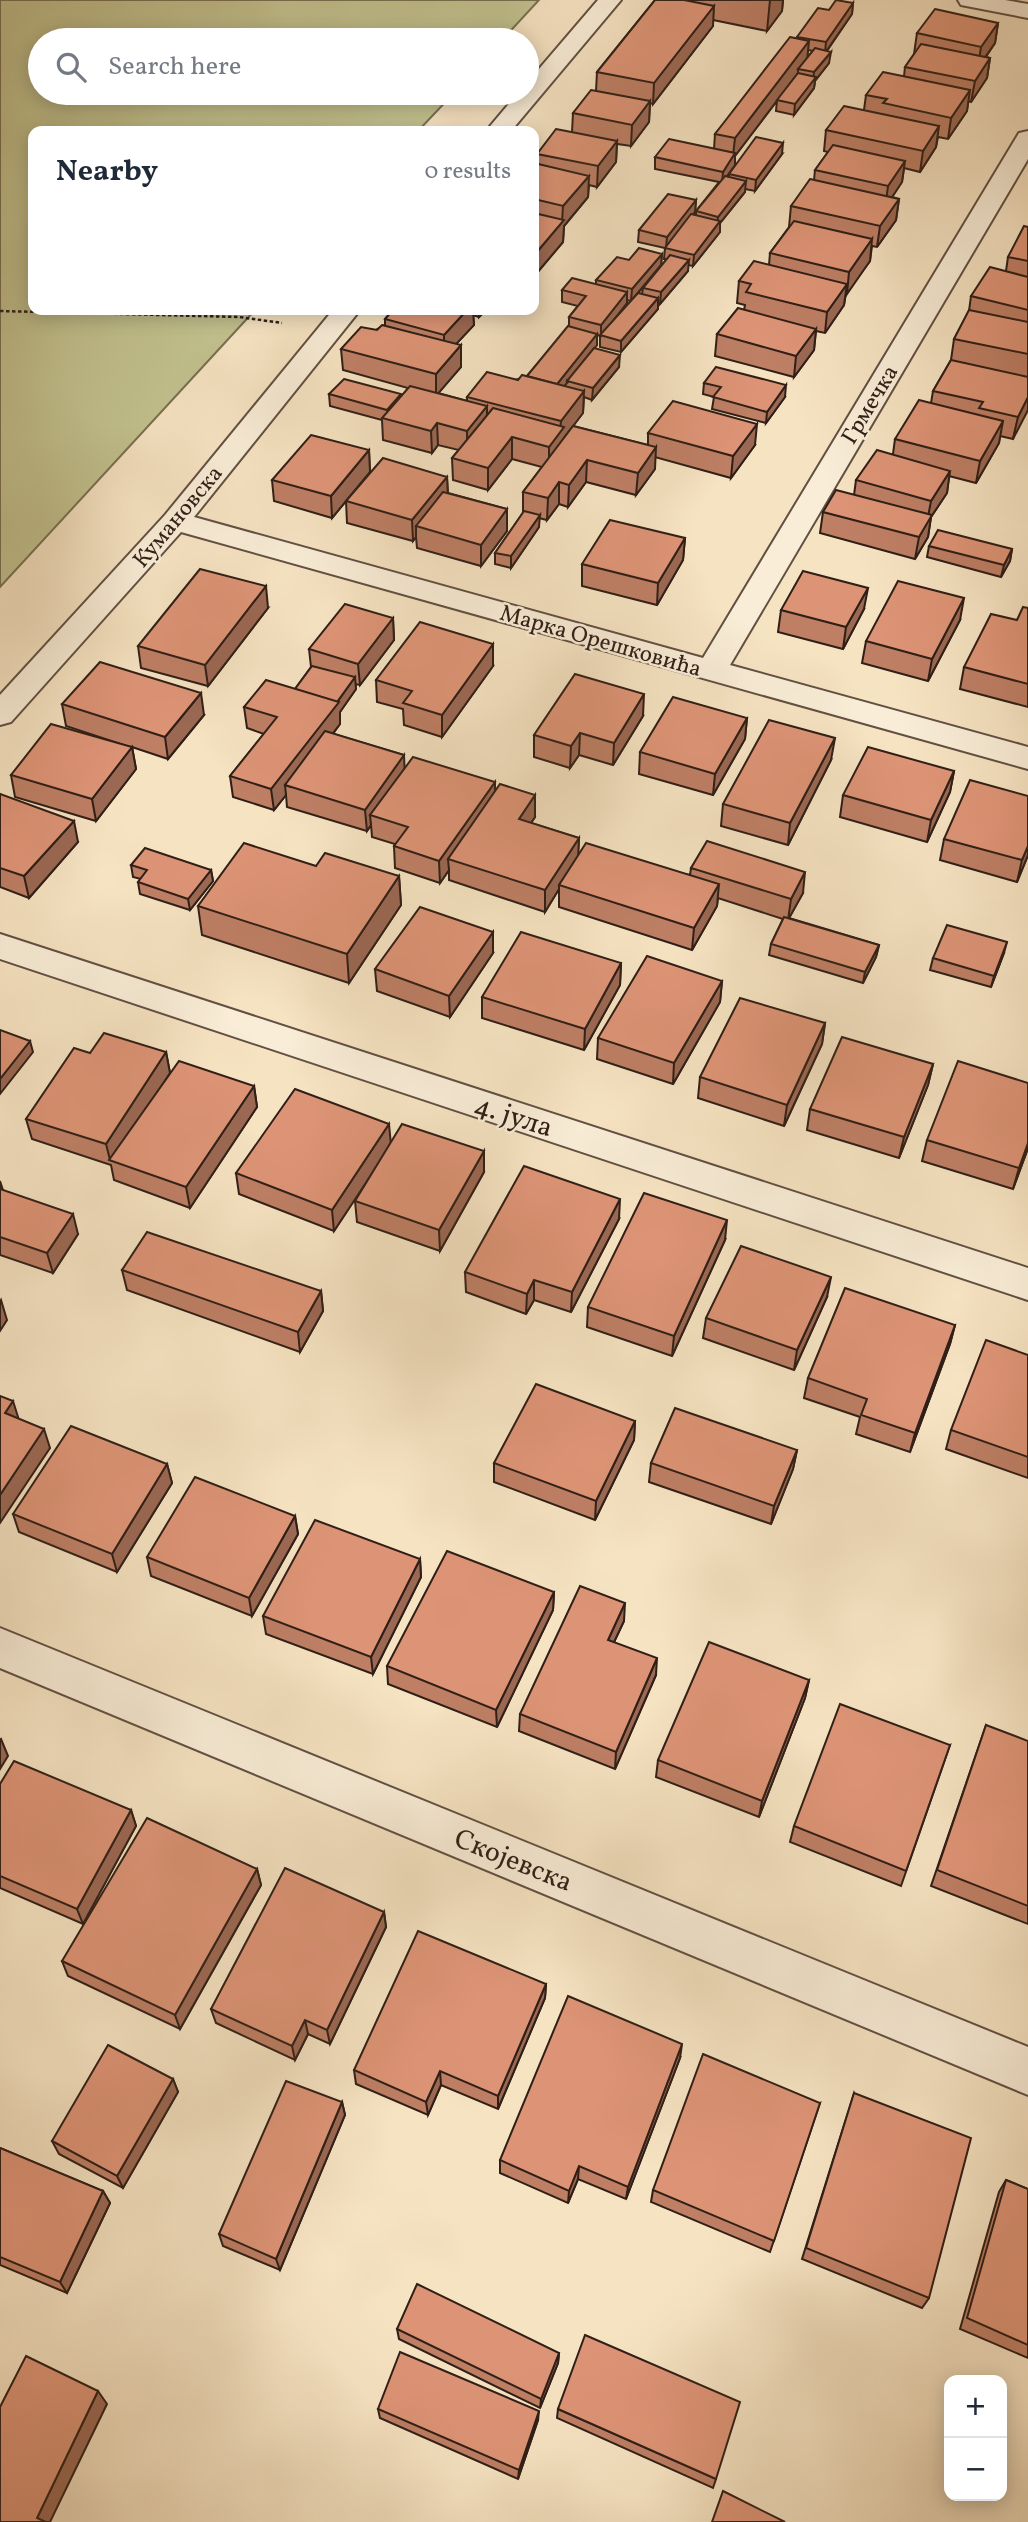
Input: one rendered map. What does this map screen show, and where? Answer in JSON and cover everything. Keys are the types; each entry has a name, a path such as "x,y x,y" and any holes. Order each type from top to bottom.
{"street":[{"path":"539,83 610,0"},
{"path":"969,0 1028,11"},
{"path":"502,126 520,105"},
{"name":"Грмечка","path":"711,670 1028,138"},
{"name":"Кумановска","path":"0,715 175,521 343,315"},
{"name":"Марка Орешковића","path":"175,521 1028,758"},
{"name":"4. јула","path":"0,946 1028,1284"},
{"name":"Скојевска","path":"0,1648 1028,2071"}],"path":[{"path":"0,311 28,312"},
{"path":"149,315 260,318 324,336"}],"green space":[{"path":"0,0 539,0 513,28 28,28 28,105 443,105 423,126 28,126 28,315 250,315 0,587"}],"building":[{"path":"655,0 684,0 714,6 654,83 597,72"},
{"path":"836,0 853,3 826,42 797,37 818,8 829,10"},
{"path":"935,9 998,23 981,47 917,33"},
{"path":"790,37 809,41 735,138 715,134"},
{"path":"921,44 990,58 975,81 905,67"},
{"path":"815,48 831,52 814,72 798,69"},
{"path":"883,72 970,90 951,118 883,103 887,99 866,95"},
{"path":"798,73 816,77 795,104 777,100"},
{"path":"591,90 650,101 632,125 573,113"},
{"path":"844,106 939,126 923,151 826,130"},
{"path":"556,129 617,141 598,166 539,154"},
{"path":"756,137 783,143 756,180 729,174"},
{"path":"669,139 735,153 723,172 655,157"},
{"path":"833,145 905,161 888,186 815,170"},
{"path":"539,164 589,176 563,206 539,200"},
{"path":"725,176 746,181 718,217 696,211"},
{"path":"810,179 899,199 880,226 791,206"},
{"path":"668,194 696,200 667,237 639,230"},
{"path":"539,214 564,220 539,249"},
{"path":"691,214 720,221 694,255 665,248"},
{"path":"794,221 872,239 849,272 770,253"},
{"path":"1024,226 1028,227 1028,261 1008,257"},
{"path":"639,248 662,254 632,289 596,280 617,257 629,260"},
{"path":"670,255 689,260 661,292 643,288"},
{"path":"754,261 847,284 827,312 746,292 751,284 739,281"},
{"path":"990,267 1028,277 1028,310 971,296"},
{"path":"572,278 627,292 601,325 569,317 586,296 562,290"},
{"path":"638,293 658,298 621,341 600,335"},
{"path":"738,308 816,329 796,356 717,334"},
{"path":"969,310 1028,322 1028,354 954,339"},
{"path":"389,315 462,315 444,335 385,319"},
{"path":"382,325 461,345 436,374 341,349 361,327 377,330"},
{"path":"568,326 597,334 557,384 527,376"},
{"path":"594,348 620,355 593,388 567,381"},
{"path":"951,360 1028,377 1028,397 1018,417 979,408 983,402 933,391"},
{"path":"716,367 786,385 767,412 713,397 721,387 704,383"},
{"path":"487,372 518,380 522,375 584,391 561,421 467,397"},
{"path":"344,379 401,394 387,410 329,394"},
{"path":"410,386 487,406 467,431 437,423 431,431 382,418"},
{"path":"919,400 1003,421 980,461 895,439"},
{"path":"673,401 757,424 733,456 648,433"},
{"path":"493,408 564,427 549,447 512,437 488,468 452,458"},
{"path":"573,426 656,447 638,473 587,460 569,485 559,482 548,498 523,492"},
{"path":"311,435 369,450 331,496 272,480"},
{"path":"877,450 950,471 931,501 856,480"},
{"path":"383,458 447,477 412,520 346,501"},
{"path":"836,490 932,515 919,537 823,512"},
{"path":"443,492 507,509 481,545 416,526"},
{"path":"524,511 540,515 511,556 495,553"},
{"path":"610,520 685,538 658,583 582,564"},
{"path":"938,530 1012,549 1004,565 929,546"},
{"path":"200,569 266,586 205,665 138,646"},
{"path":"803,571 868,588 846,627 781,610"},
{"path":"898,581 964,598 932,659 866,641"},
{"path":"345,604 393,618 358,664 309,649"},
{"path":"1023,607 1028,608 1028,684 964,667 991,614 1017,620"},
{"path":"420,622 493,644 442,715 403,703 412,691 376,680"},
{"path":"100,662 201,693 165,737 62,704"},
{"path":"312,666 355,677 337,702 295,689"},
{"path":"575,674 644,694 614,743 580,733 571,746 534,735"},
{"path":"266,680 339,702 271,789 230,776 277,717 244,707"},
{"path":"673,697 747,718 715,774 640,752"},
{"path":"769,720 835,738 790,823 723,804"},
{"path":"51,724 132,747 92,799 11,775"},
{"path":"325,731 404,755 365,810 285,785"},
{"path":"868,747 954,771 931,820 843,795"},
{"path":"413,757 495,782 439,861 394,846 408,827 370,815"},
{"path":"970,780 1028,796 1028,846 1022,860 944,839"},
{"path":"500,784 535,795 519,819 579,838 545,890 448,859"},
{"path":"0,794 74,821 24,876 0,868"},
{"path":"707,841 805,872 791,899 691,868"},
{"path":"244,843 316,866 325,853 399,876 347,954 198,906"},
{"path":"586,843 719,884 694,928 559,885"},
{"path":"145,848 211,870 188,899 138,882 147,870 131,865"},
{"path":"420,907 493,932 449,996 375,969"},
{"path":"784,917 879,945 865,972 771,944"},
{"path":"947,925 1007,942 994,976 933,958"},
{"path":"521,932 621,963 585,1029 482,997"},
{"path":"647,956 722,981 674,1063 598,1038"},
{"path":"740,998 825,1023 787,1105 700,1077"},
{"path":"0,1030 30,1041 0,1079"},
{"path":"104,1033 166,1052 106,1144 26,1119 74,1048 90,1053"},
{"path":"842,1037 933,1064 904,1137 810,1109"},
{"path":"179,1061 254,1086 186,1187 109,1160"},
{"path":"958,1061 1028,1083 1028,1143 1019,1168 927,1140"},
{"path":"295,1089 389,1124 332,1210 236,1173"},
{"path":"402,1124 484,1151 439,1230 355,1201"},
{"path":"524,1166 620,1199 572,1292 534,1280 527,1294 465,1272"},
{"path":"0,1189 73,1214 47,1253 0,1237"},
{"path":"644,1193 727,1220 674,1336 588,1307"},
{"path":"147,1232 321,1291 298,1332 122,1270"},
{"path":"741,1246 831,1277 797,1350 706,1318"},
{"path":"845,1288 955,1325 915,1433 861,1415 867,1399 808,1378"},
{"path":"986,1340 1028,1355 1028,1457 951,1430"},
{"path":"536,1384 635,1421 596,1501 494,1463"},
{"path":"0,1396 13,1401 5,1413 44,1429 0,1495"},
{"path":"675,1408 797,1450 774,1506 651,1463"},
{"path":"71,1426 167,1464 112,1554 13,1514"},
{"path":"195,1477 295,1516 249,1598 147,1557"},
{"path":"315,1520 420,1559 371,1657 263,1616"},
{"path":"447,1551 554,1592 496,1710 387,1666"},
{"path":"580,1586 625,1603 608,1640 657,1658 616,1752 520,1714"},
{"path":"709,1642 809,1680 762,1801 658,1760"},
{"path":"840,1704 950,1745 906,1871 794,1826"},
{"path":"986,1725 1028,1741 1028,1906 937,1870"},
{"path":"14,1761 131,1810 77,1909 0,1876 0,1784"},
{"path":"147,1818 257,1869 175,2015 62,1961"},
{"path":"285,1868 384,1912 327,2030 305,2020 292,2046 211,2009"},
{"path":"418,1931 546,1984 498,2096 440,2071 426,2102 354,2070"},
{"path":"568,1996 682,2044 628,2187 579,2166 569,2191 500,2160"},
{"path":"108,2045 173,2079 117,2176 52,2141"},
{"path":"703,2054 820,2103 774,2241 653,2190"},
{"path":"286,2081 342,2102 276,2259 219,2234"},
{"path":"854,2093 971,2138 929,2298 806,2248"},
{"path":"0,2148 103,2191 60,2282 0,2257"},
{"path":"1006,2180 1028,2189 1028,2345 967,2318"},
{"path":"417,2284 559,2353 541,2399 397,2329"},
{"path":"585,2335 740,2402 716,2479 558,2409"},
{"path":"400,2352 539,2411 519,2470 378,2409"},
{"path":"26,2356 98,2391 37,2518 46,2522 0,2522 0,2407"},
{"path":"723,2491 785,2522 712,2522"}]}
